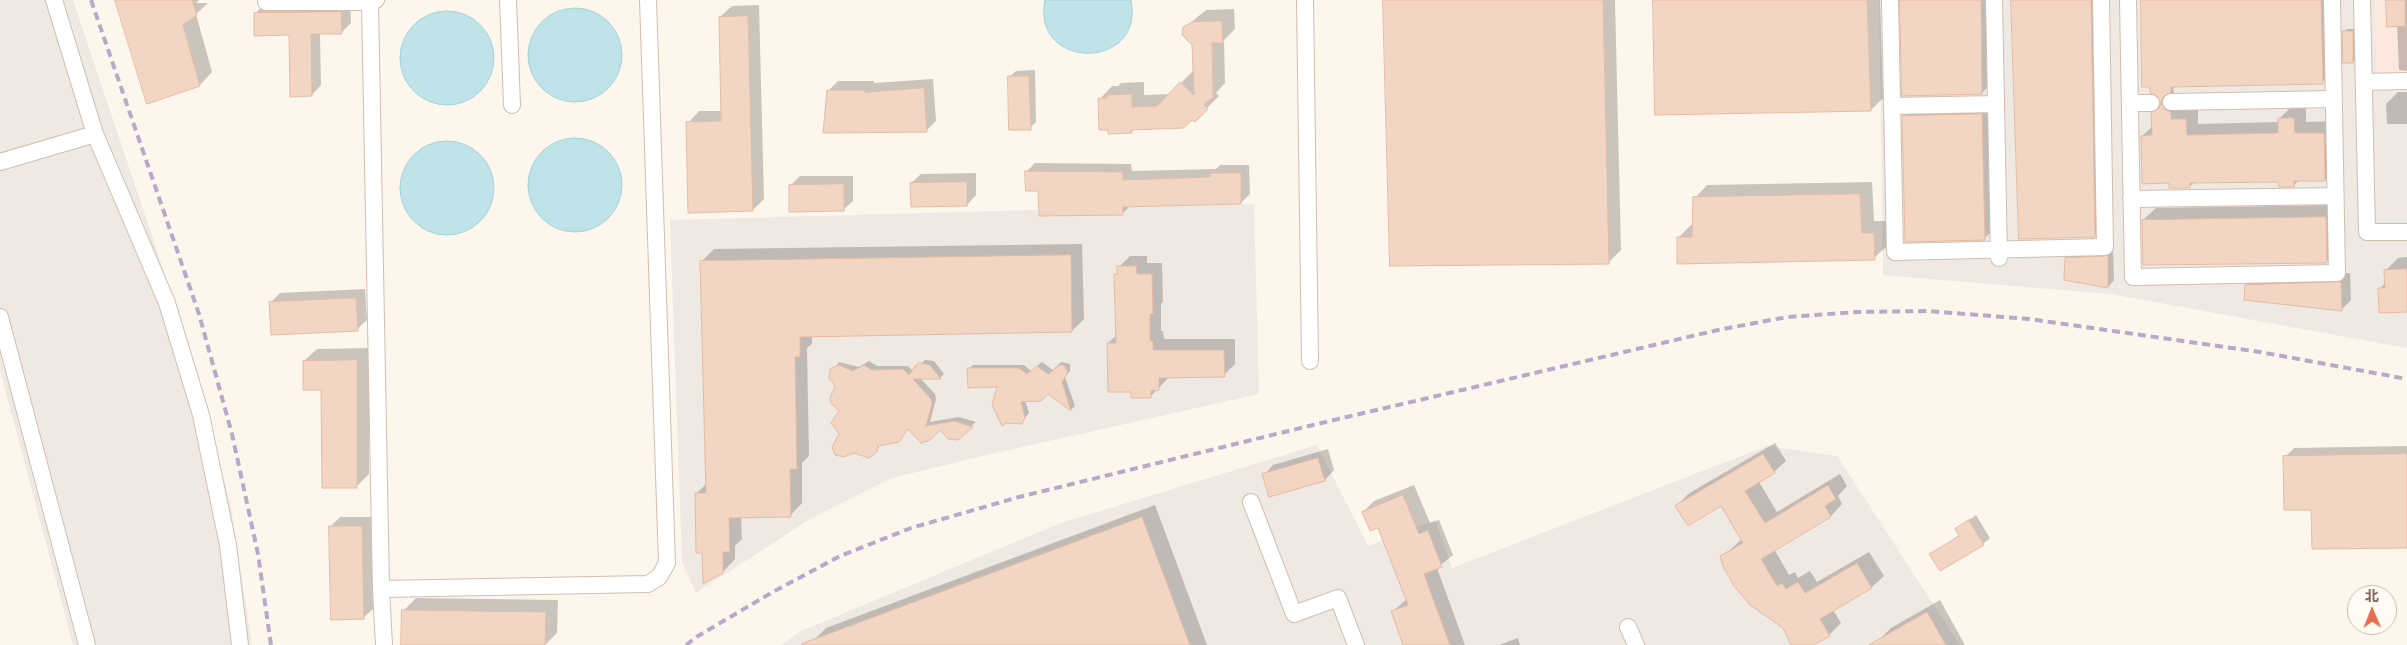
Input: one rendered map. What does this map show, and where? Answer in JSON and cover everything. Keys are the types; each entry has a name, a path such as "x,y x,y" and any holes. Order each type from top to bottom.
{"lane":[{"path":"54,0 94,134 167,303 201,415 228,545 240,645"},
{"path":"508,0 512,105"},
{"path":"381,589 648,584 659,578 667,563 648,0"},
{"path":"1305,0 1310,360"},
{"path":"1890,0 1895,252 1999,254 2105,247 2101,0"},
{"path":"1994,0 1999,254"},
{"path":"2128,0 2133,277 2337,273 2332,0"},
{"path":"2362,0 2367,232 2407,232"},
{"path":"266,2 373,1 381,589 384,645"},
{"path":"2364,82 2407,81"},
{"path":"2171,102 2334,99"},
{"path":"2130,103 2151,103"},
{"path":"1892,106 1996,104"},
{"path":"0,162 94,134"},
{"path":"2131,199 2335,196"},
{"path":"0,317 86,645"},
{"path":"1251,502 1294,614 1338,598 1356,645"},
{"path":"1628,626 1636,645"}],"shaded area":[{"path":"0,0 73,0 196,367 231,508 252,645 73,645 0,370"},
{"path":"1879,0 2375,0 2377,92 2407,92 2407,348 2111,294 1883,275"},
{"path":"2375,0 2407,0 2407,92 2377,93"},
{"path":"1254,204 1259,394 892,478 810,519 696,593 682,562 670,220"},
{"path":"1317,445 1368,546 1435,520 1452,568 1767,446 1837,456 1960,645 780,645 801,631 1061,523"}],"water":[{"path":"1045,0 1131,0 1131,24 1121,40 1106,50 1088,53 1069,50 1054,40 1045,23"},
{"path":"575,8 593,11 608,22 619,37 622,55 619,73 608,88 593,99 575,102 557,99 542,88 531,73 528,55 531,37 542,22 557,11"},
{"path":"447,11 465,15 480,25 490,40 494,58 490,76 480,91 465,101 447,105 429,101 414,91 404,76 400,58 404,40 414,25 429,15"},
{"path":"575,138 593,141 608,152 619,167 622,185 619,203 608,218 593,229 575,232 557,229 542,218 531,203 528,185 531,167 542,152 557,141"},
{"path":"447,141 465,144 480,155 491,170 494,188 491,206 480,221 465,232 447,235 429,232 414,221 403,206 400,188 403,170 414,155 429,144"}],"building":[{"path":"115,0 192,0 197,15 183,25 200,86 147,104"},
{"path":"1383,0 1603,0 1609,264 1390,266"},
{"path":"1653,0 1867,0 1871,111 1655,115"},
{"path":"1900,0 1981,0 1982,94 1902,96"},
{"path":"2011,0 2091,0 2095,237 2019,239"},
{"path":"2141,0 2321,0 2323,84 2171,87 2171,92 2163,97 2161,103 2156,95 2150,93 2150,87 2142,87"},
{"path":"2386,0 2405,0 2405,26 2387,27"},
{"path":"341,12 342,34 311,34 312,96 290,97 289,35 254,36 254,13"},
{"path":"748,16 753,211 688,213 686,122 721,121 719,17"},
{"path":"1222,21 1223,43 1212,43 1213,97 1204,105 1208,109 1195,122 1192,120 1183,128 1131,130 1132,133 1108,134 1108,130 1099,130 1098,98 1107,98 1107,95 1132,94 1132,107 1157,106 1180,82 1194,95 1192,45 1182,35 1183,27 1192,22"},
{"path":"2343,31 2353,31 2353,63 2343,63"},
{"path":"1008,76 1029,76 1031,130 1009,130"},
{"path":"924,88 927,132 823,133 827,90 865,90 865,92"},
{"path":"2161,103 2166,110 2171,112 2171,119 2186,119 2187,135 2278,133 2278,118 2294,118 2295,133 2324,133 2325,181 2294,181 2294,187 2279,187 2278,182 2190,183 2190,188 2169,188 2169,183 2142,184 2141,136 2152,135 2151,113 2159,108"},
{"path":"1982,114 1985,240 1905,242 1902,116"},
{"path":"1025,171 1123,172 1123,180 1210,177 1210,173 1241,173 1241,204 1123,207 1123,215 1039,216 1038,191 1026,191"},
{"path":"967,182 967,206 911,207 910,183"},
{"path":"844,184 844,211 789,212 789,185"},
{"path":"1860,194 1862,233 1874,233 1875,260 1677,264 1677,237 1692,237 1693,197"},
{"path":"2326,217 2327,263 2143,265 2142,220"},
{"path":"1071,255 1072,332 800,337 800,357 795,357 797,469 790,469 791,517 729,518 730,552 723,552 723,573 703,584 702,553 696,553 695,493 706,493 700,261"},
{"path":"2108,256 2108,288 2064,280 2065,258"},
{"path":"1117,266 1136,266 1137,274 1152,274 1153,314 1150,314 1150,341 1153,341 1153,350 1224,350 1225,377 1159,378 1159,390 1151,391 1151,398 1131,398 1131,392 1108,392 1107,343 1116,343 1114,274 1117,274"},
{"path":"2407,269 2407,312 2379,313 2378,288 2385,288 2384,270"},
{"path":"2341,282 2342,311 2244,300 2245,285"},
{"path":"356,298 358,331 271,335 269,302"},
{"path":"357,360 357,488 322,488 321,390 303,390 303,361"},
{"path":"920,363 930,365 941,379 913,379 931,399 932,404 926,426 954,421 973,427 958,440 948,439 940,430 929,441 922,442 922,444 908,429 899,442 878,446 877,452 869,458 854,453 844,457 835,455 832,447 839,434 831,423 839,411 831,403 830,398 835,386 829,378 830,369 839,365 853,371 864,365 872,370 903,369 909,375 915,366"},
{"path":"1060,365 1064,365 1068,372 1062,382 1071,411 1048,394 1041,401 1021,402 1025,418 1022,424 1006,423 1002,426 992,405 997,387 968,388 967,368 1019,368 1027,374 1037,366 1048,374"},
{"path":"1763,454 1775,473 1745,491 1765,523 1828,485 1836,499 1825,506 1831,517 1761,559 1777,586 1782,583 1786,589 1798,582 1805,593 1857,563 1872,588 1820,619 1830,636 1814,645 1791,645 1783,628 1750,605 1734,586 1723,566 1720,556 1743,543 1721,506 1688,526 1675,506"},
{"path":"2407,454 2407,548 2312,549 2311,510 2284,510 2283,456"},
{"path":"1318,458 1325,481 1269,497 1262,474"},
{"path":"1403,495 1419,534 1428,530 1442,567 1424,574 1450,645 1403,645 1391,611 1408,605 1378,528 1370,531 1362,512"},
{"path":"1142,517 1190,645 802,645 802,644"},
{"path":"1969,520 1984,545 1940,571 1929,554 1959,536 1955,529"},
{"path":"329,526 362,526 364,619 331,620"},
{"path":"402,610 546,612 545,645 401,645"},
{"path":"1927,612 1946,645 1869,645"}],"railway":[{"path":"91,0 199,314 232,434 258,554 271,645"},
{"path":"686,645 771,593 840,556 911,528 1019,497 1317,424 1718,330 1787,317 1857,312 1928,311 2029,319 2260,352 2407,379"}]}
